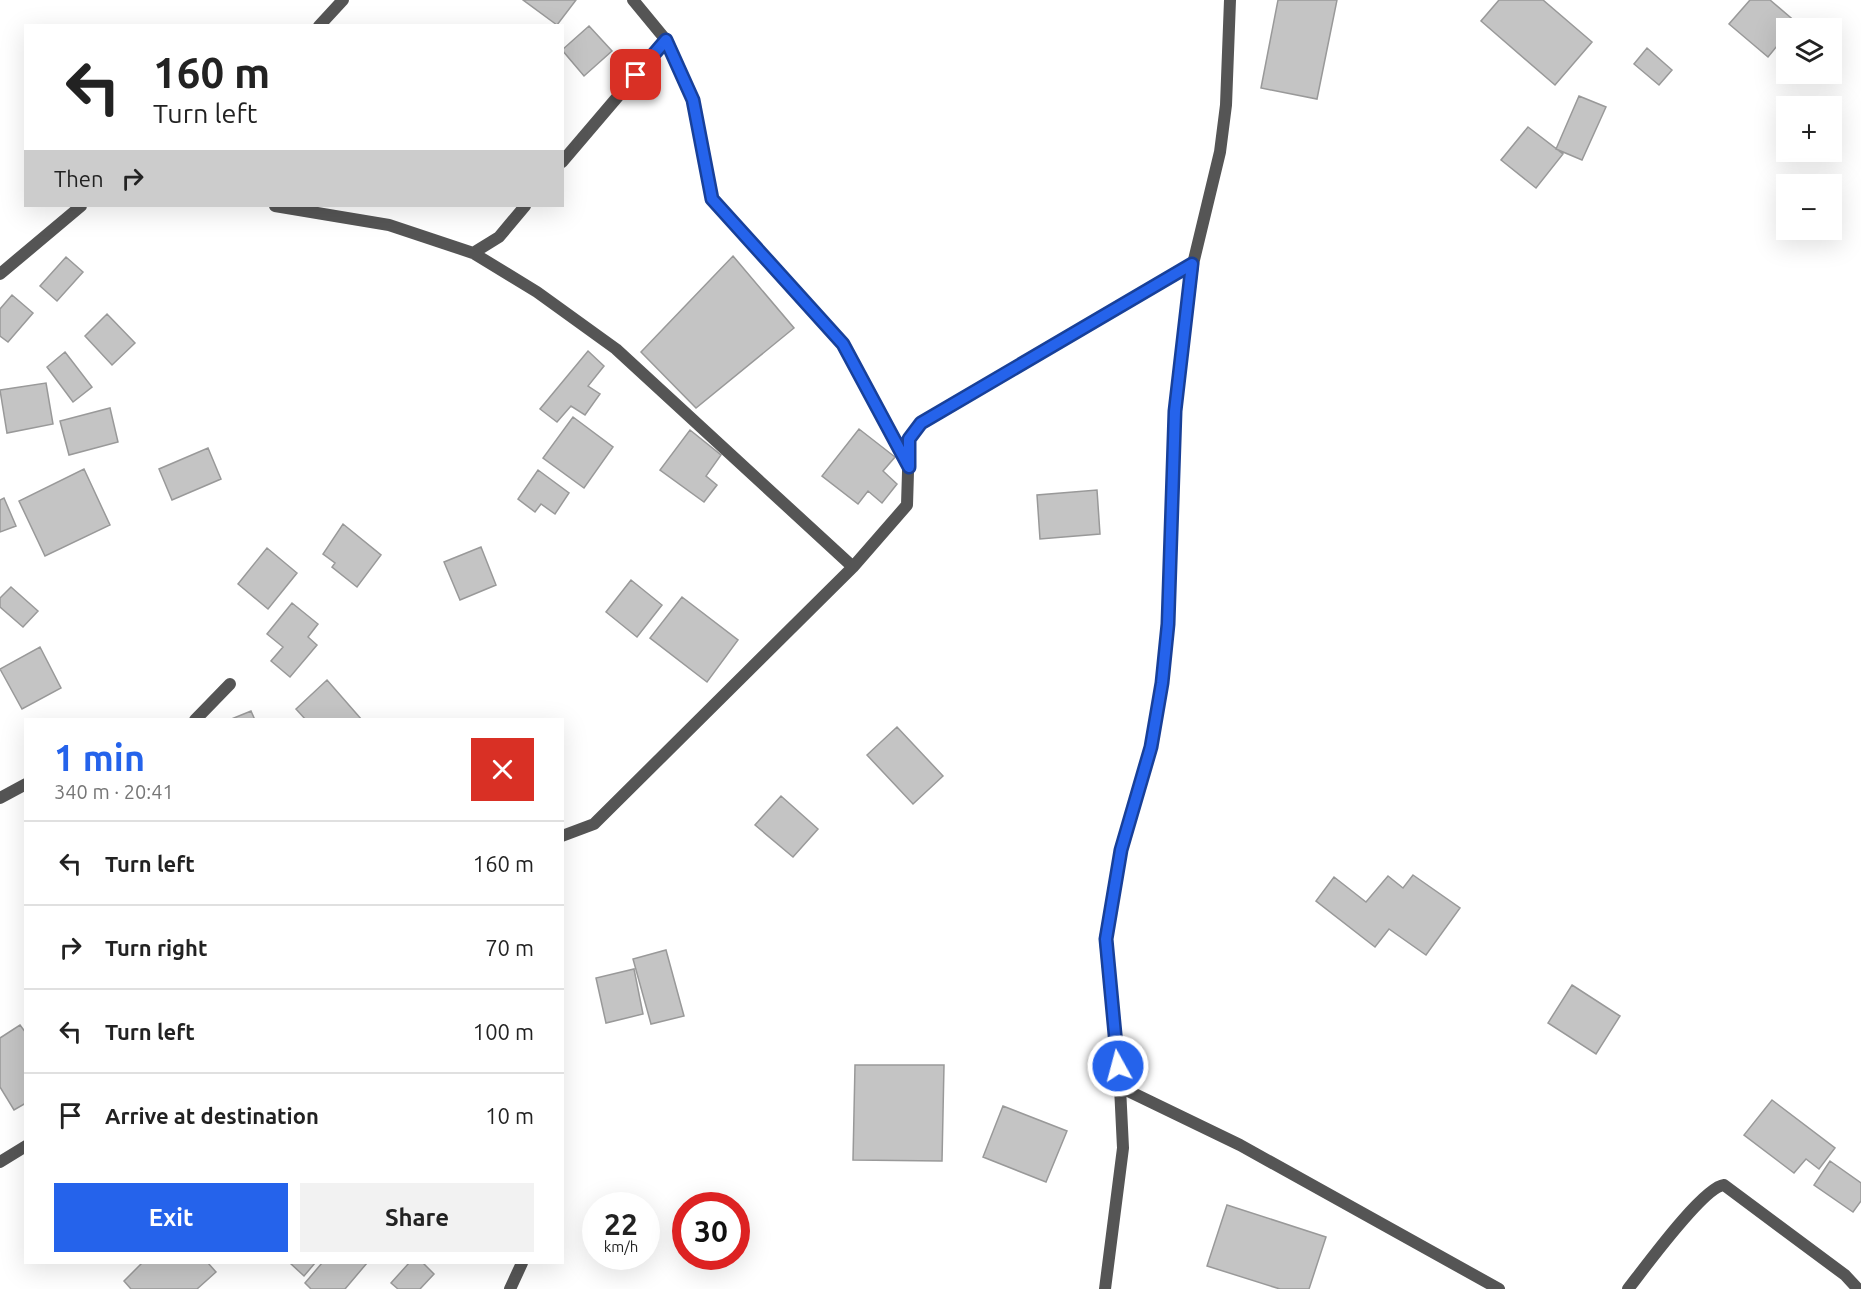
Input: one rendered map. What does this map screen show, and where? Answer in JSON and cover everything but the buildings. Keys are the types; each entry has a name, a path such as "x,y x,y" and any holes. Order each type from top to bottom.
{"street":[{"path":"321,24 343,0"},
{"path":"633,0 666,40 693,100 712,199 843,344 909,467"},
{"path":"1105,1289 1124,1148 1106,939 1121,850 1151,747 1162,683 1168,624 1175,411 1192,264 1220,152 1226,105 1230,0"},
{"path":"564,160 666,40"},
{"path":"0,274 80,207"},
{"path":"281,207 389,225 473,253 537,292 616,349 853,567"},
{"path":"473,253 499,237 524,207"},
{"path":"564,835 594,824 853,567 907,505 909,439 921,423 1192,264"},
{"path":"197,718 230,684"},
{"path":"0,798 24,785"},
{"path":"1120,1087 1240,1146 1498,1289"},
{"path":"0,1162 24,1147"},
{"path":"1628,1289 1693,1208 1716,1187 1724,1185 1845,1275 1858,1289"},
{"path":"510,1289 522,1264"}],"route":[{"path":"636,75 666,40 693,100 712,199 843,344 909,467 909,439 921,423 1192,264 1175,411 1168,624 1162,683 1151,747 1121,850 1108,912 1106,961 1118,1066"}]}
